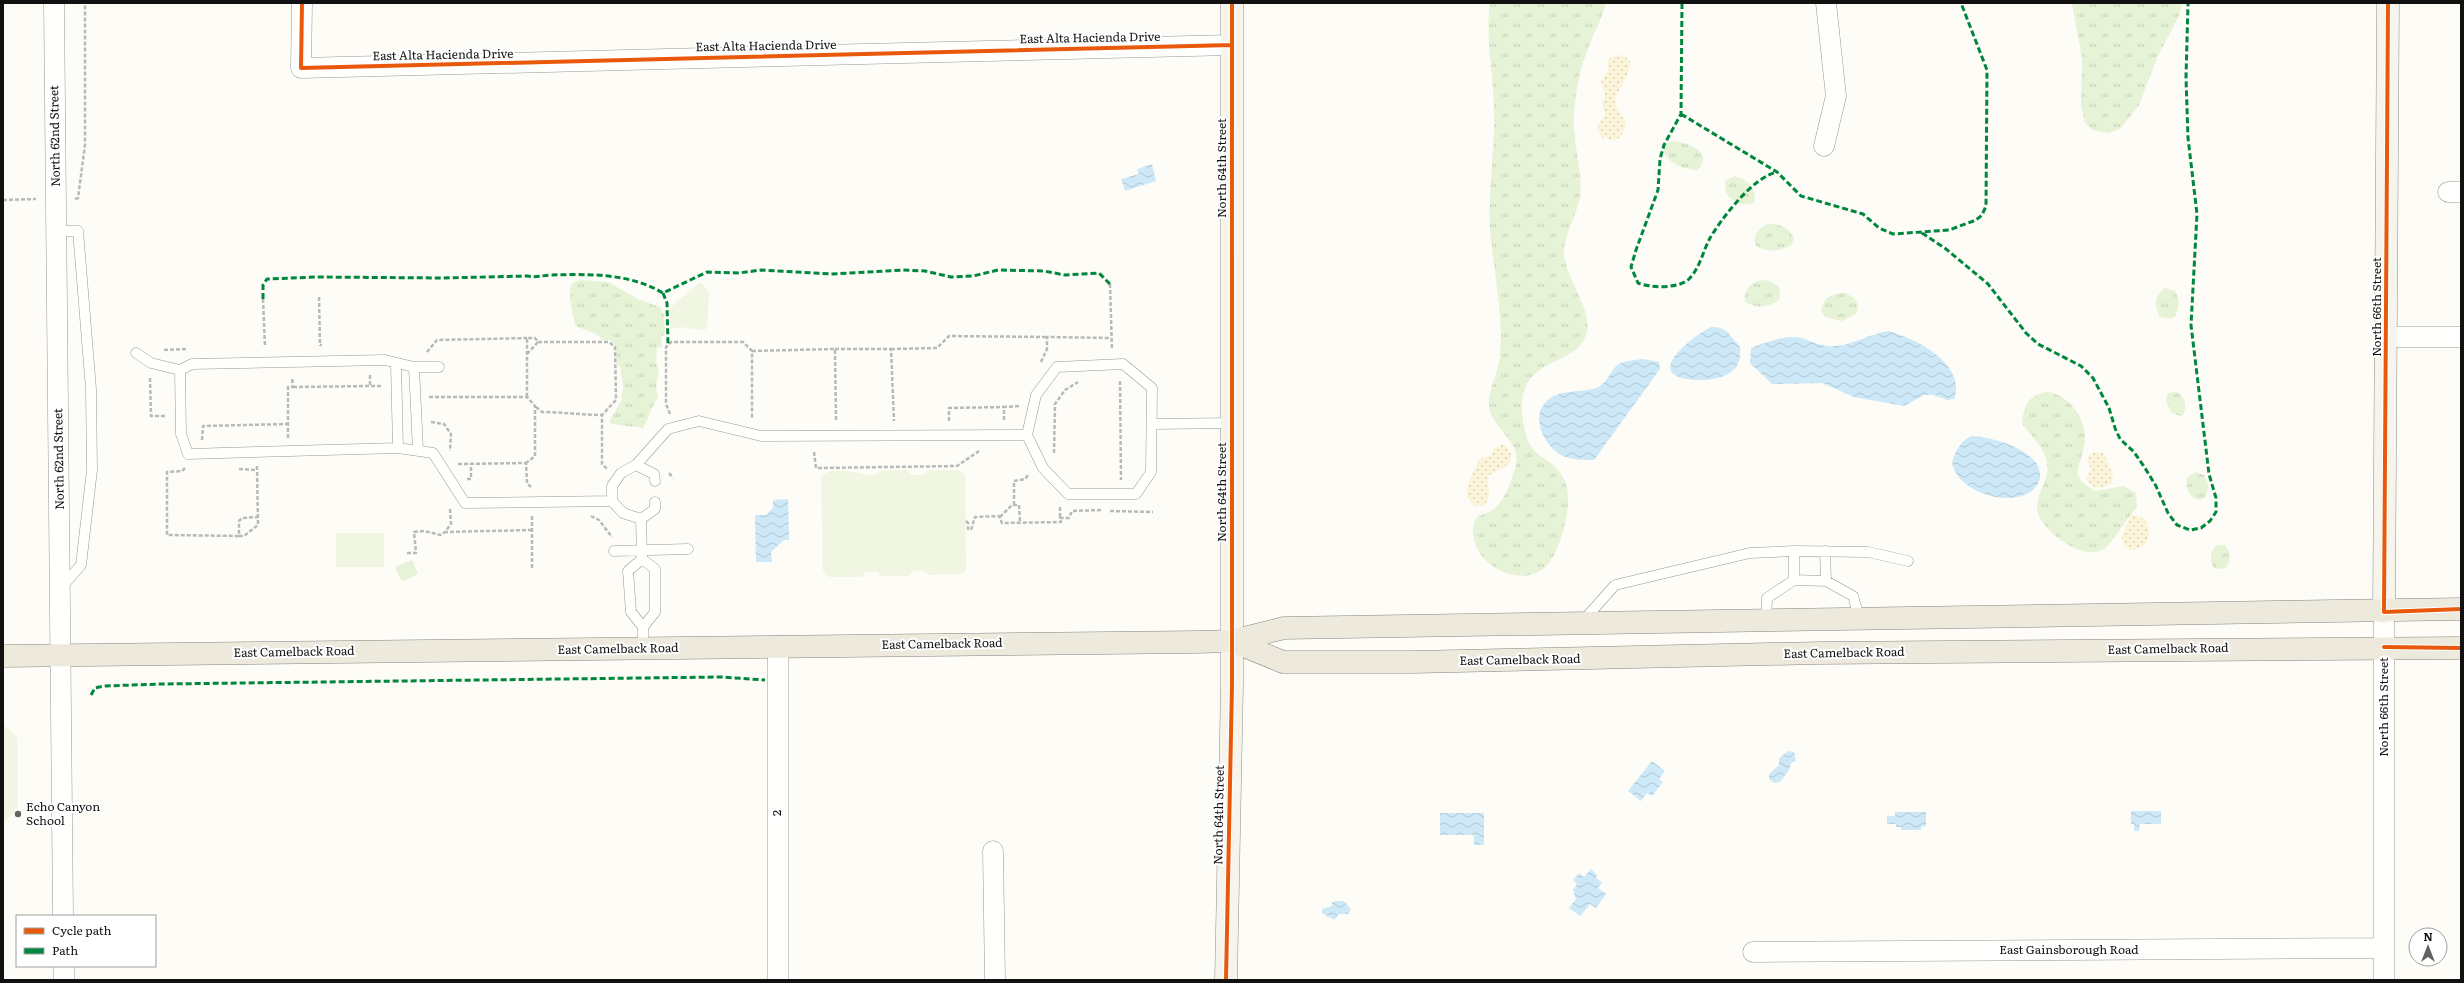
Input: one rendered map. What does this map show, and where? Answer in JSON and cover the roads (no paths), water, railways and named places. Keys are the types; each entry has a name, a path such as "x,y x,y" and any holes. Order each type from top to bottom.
{"main road":[{"name":"East Camelback Road","path":"3,656 1232,640 1284,628 1766,622 2384,612 2461,609"},
{"path":"1819,621 1820,653"},
{"path":"1580,625 1581,659"},
{"name":"East Camelback Road","path":"1232,640 1283,662 1581,659 1820,653 2384,647 2461,648"}],"street":[{"name":"North 62nd Street","path":"54,3 63,915"},
{"name":"East Alta Hacienda Drive","path":"302,3 302,68 1232,45"},
{"name":"North 64th Street","path":"1226,980 1232,640 1232,3"},
{"path":"1824,146 1836,96 1826,3"},
{"name":"North 66th Street","path":"2384,980 2384,612 2388,3"},
{"path":"2387,337 2461,337"},
{"name":"2","path":"778,646 778,980"},
{"path":"993,850 995,980"},
{"name":"East Gainsborough Road","path":"1753,952 2384,948"},
{"path":"64,967 64,980"}],"lane":[{"path":"56,231 78,231 91,389 92,470 86,534 81,565 60,588"},
{"path":"136,352 151,363 180,370 192,364 385,360 396,364 414,367 439,367"},
{"path":"396,364 398,448"},
{"path":"1123,364 1152,388 1154,424 1151,472 1136,494 1068,494 1043,468 1027,435 1036,395 1057,367 1123,364"},
{"path":"414,367 418,450"},
{"path":"180,370 181,434 188,454 398,448 418,450 433,453 464,503 612,502"},
{"path":"641,519 623,513 612,502 612,486 621,473 636,465 668,429 699,421 762,436 1027,435"},
{"path":"1154,424 1232,422"},
{"path":"636,465 654,474 656,481"},
{"path":"641,519 655,508 655,502"},
{"path":"641,519 642,554 655,569 656,612 643,627"},
{"path":"614,546 642,554 688,549"},
{"path":"1794,551 1794,580"},
{"path":"1580,625 1615,585 1750,553 1794,551 1868,552 1908,561"},
{"path":"1825,551 1826,581"},
{"path":"642,554 628,570 631,612 643,627 643,648"},
{"path":"1766,622 1767,598 1794,580 1826,581 1853,596 1860,620"}],"water":[{"path":"1152,164 1156,181 1125,191 1121,179 1139,174 1137,169"},
{"path":"1711,327 1719,328 1729,333 1739,345 1740,355 1735,368 1724,376 1709,380 1695,380 1679,377 1671,372 1671,365 1675,356 1683,347 1692,339"},
{"path":"1888,331 1899,334 1924,346 1936,354 1946,364 1953,375 1956,386 1954,399 1947,400 1934,395 1924,395 1904,406 1854,397 1822,383 1772,384 1750,363 1751,348 1782,338 1796,337 1822,345 1835,346 1848,344"},
{"path":"1643,359 1659,362 1660,369 1594,460 1569,458 1554,450 1544,437 1539,421 1543,405 1554,396 1566,392 1596,388 1606,380 1613,369 1619,364"},
{"path":"1972,436 1991,439 2014,446 2032,458 2038,466 2040,474 2036,487 2023,495 2011,498 1985,494 1973,489 1963,482 1956,473 1952,462 1959,446"},
{"path":"788,499 789,540 784,540 771,552 772,562 756,562 755,515 766,515 773,508 773,500"},
{"path":"1788,751 1794,752 1796,761 1791,763 1789,770 1780,782 1774,783 1769,779 1769,774 1779,765 1779,758"},
{"path":"1652,761 1665,771 1659,779 1663,782 1652,796 1647,793 1641,801 1628,791"},
{"path":"2131,811 2161,811 2161,824 2140,824 2139,831 2134,831 2134,824 2131,824"},
{"path":"1895,812 1926,812 1926,826 1921,827 1921,830 1901,830 1901,827 1896,827 1896,824 1887,824 1887,816 1895,816"},
{"path":"1440,813 1484,813 1484,845 1474,845 1474,835 1440,835"},
{"path":"1591,869 1597,875 1596,878 1602,882 1598,888 1606,894 1596,908 1590,904 1580,916 1569,908 1576,899 1573,890 1577,884 1573,880 1579,873 1584,877"},
{"path":"1344,901 1351,909 1348,914 1339,914 1334,920 1322,913 1322,909 1332,906 1332,902"}],"place":[{"name":"Echo Canyon School","path":"18,814"}]}
